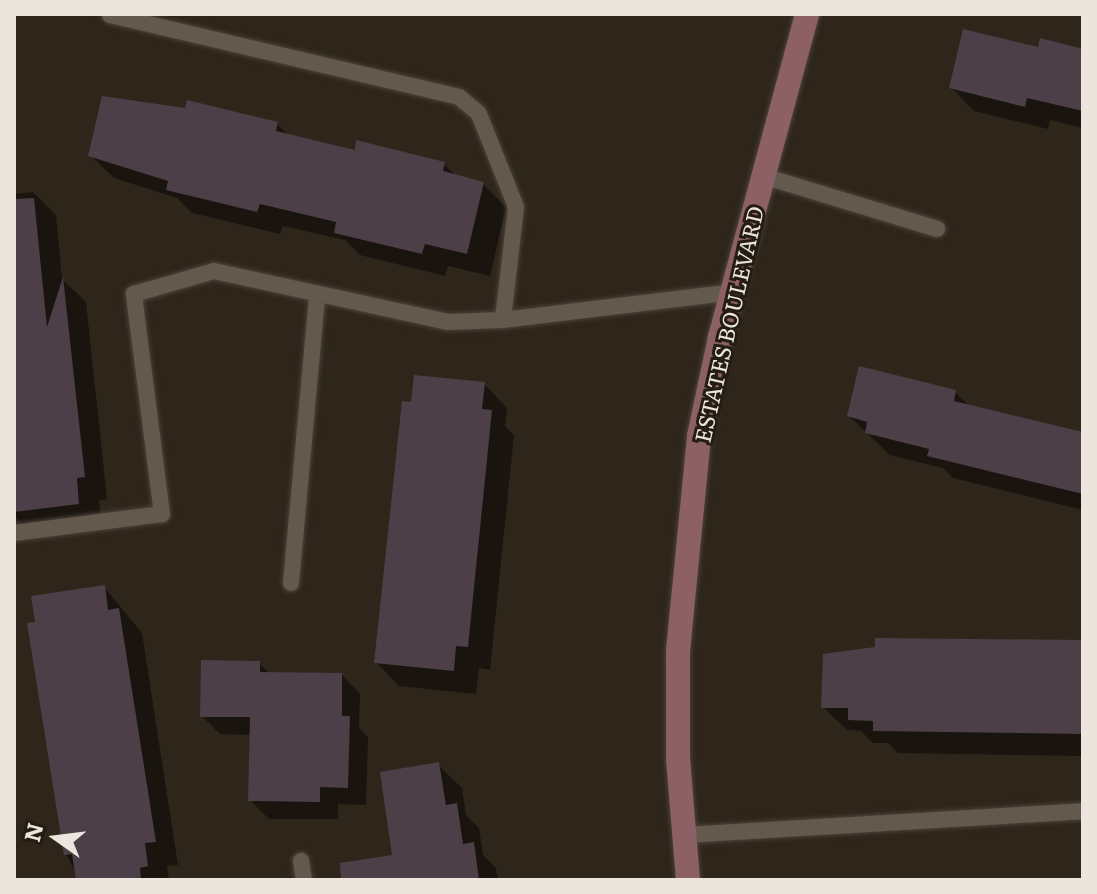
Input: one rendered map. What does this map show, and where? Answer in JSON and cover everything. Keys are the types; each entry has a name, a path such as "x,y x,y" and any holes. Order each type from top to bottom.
{"street":[{"name":"ESTATES BOULEVARD","path":"688,880 678,651 685,543 699,436 763,176 807,14"}],"lane":[{"path":"110,15 459,97 479,114 516,207 503,320"},
{"path":"763,176 937,229"},
{"path":"14,533 162,514 134,294 214,271 447,322 503,320 734,292"},
{"path":"291,583 317,295"},
{"path":"684,835 1083,811"},
{"path":"301,861 304,880"}],"building":[{"path":"963,29 1038,47 1040,38 1083,49 1083,111 1027,98 1025,107 949,88"},
{"path":"102,96 185,108 187,100 278,122 276,131 355,150 356,140 445,162 443,171 484,182 467,254 425,244 422,254 334,233 336,222 260,204 257,212 166,190 168,181 88,156"},
{"path":"34,198 47,327 63,277 85,477 77,478 79,504 14,512 14,199"},
{"path":"859,366 956,390 954,401 1083,432 1083,494 927,456 929,449 865,433 867,422 847,416"},
{"path":"414,375 485,382 482,409 492,410 468,647 456,646 454,671 374,663 402,401 411,402"},
{"path":"105,585 108,610 119,608 156,842 145,843 148,866 140,868 141,880 76,880 72,854 64,855 27,623 35,622 31,596"},
{"path":"875,638 1083,640 1083,734 873,731 873,721 848,720 848,708 821,708 823,654 875,647"},
{"path":"201,660 260,661 260,672 342,673 342,716 350,716 348,788 320,787 320,802 248,801 250,717 200,717"},
{"path":"439,762 446,805 457,803 463,844 474,842 479,880 341,880 340,863 392,855 380,772"}]}
